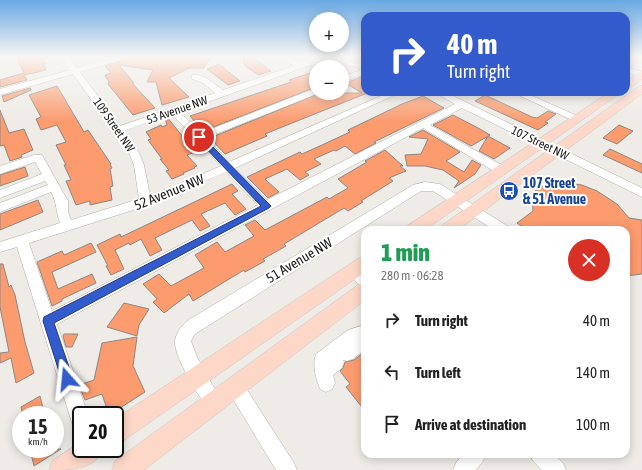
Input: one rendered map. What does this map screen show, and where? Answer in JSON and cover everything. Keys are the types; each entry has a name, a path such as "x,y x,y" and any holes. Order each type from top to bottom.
{"main road":[{"path":"452,226 642,89"},
{"path":"420,226 577,119 607,96"},
{"path":"124,427 199,376 361,272"},
{"path":"124,470 236,388 361,293"},
{"path":"61,470 78,458"}],"street":[{"path":"0,92 53,78"},
{"name":"109 Street NW","path":"80,78 130,146 137,160 145,202"},
{"path":"198,78 206,81 222,94"},
{"name":"53 Avenue NW","path":"118,130 267,78"},
{"path":"199,137 309,94"},
{"name":"52 Avenue NW","path":"0,247 145,202 388,96"},
{"name":"107 Street NW","path":"446,96 642,193"},
{"path":"525,96 577,119"},
{"path":"48,321 462,104"},
{"path":"174,111 266,206"},
{"path":"422,124 501,170"},
{"path":"0,170 38,157 62,201 62,212 67,226"},
{"path":"0,194 48,176"},
{"name":"51 Avenue NW","path":"214,404 184,346 185,335 196,324 417,188 425,186 436,187 497,226"},
{"path":"0,208 54,187"},
{"path":"21,240 76,406"},
{"path":"361,334 354,335 322,360 333,367 361,342"},
{"path":"236,388 287,470"},
{"path":"463,470 473,458"},
{"path":"544,458 556,470"}],"building":[{"path":"7,78 26,78 27,80 0,87 0,80"},
{"path":"106,78 130,78 134,83 132,83 155,108 133,115 108,84 109,82"},
{"path":"149,78 169,78 189,97 162,105 156,82 147,82"},
{"path":"219,78 236,78 240,81 228,85"},
{"path":"295,78 309,78 309,90 203,131 190,116 291,82 289,80"},
{"path":"361,78 361,92 349,85 349,82"},
{"path":"57,86 84,132 88,130 111,164 112,168 110,169 113,186 110,187 112,200 90,205 90,201 76,205 66,181 71,180 64,165 66,165 56,145 66,142 57,125 41,130 36,119 41,117 29,95"},
{"path":"30,88 31,90 4,102 2,96"},
{"path":"349,93 361,93 361,96 265,134 267,136 225,154 210,138 309,98 309,100 349,100"},
{"path":"423,96 444,108 374,142 376,143 355,154 345,146 314,159 321,164 305,172 309,175 300,180 287,169 265,179 279,192 268,198 247,177 300,152 302,154 322,145 350,132 348,130 402,104"},
{"path":"483,96 487,96 537,118 548,111 556,114 545,122 548,123 538,130 475,101"},
{"path":"0,110 9,133 24,129 33,150 21,155 22,157 10,161 4,145 0,146"},
{"path":"453,115 490,135 471,146 433,125"},
{"path":"167,117 195,152 187,155 197,166 172,179 166,171 169,170 148,140 151,139 146,132 161,125 162,127 167,125 165,118"},
{"path":"619,125 633,131 617,144 603,138"},
{"path":"423,130 460,152 446,161 464,172 472,160 481,165 475,174 454,188 459,181 443,170 425,166 407,166 405,155 421,154 428,139 409,137"},
{"path":"488,136 510,148 494,159 479,151"},
{"path":"610,149 642,164 642,173 603,155"},
{"path":"385,150 403,166 400,166 406,171 389,178 393,181 361,201 363,202 348,211 344,208 284,244 286,246 263,259 265,261 245,272 244,270 193,301 189,294 164,313 153,302 157,299 143,284 159,274 171,286 204,268 195,255 217,242 225,252 254,236 245,225 255,220 265,230 327,197 329,199 348,188 338,179"},
{"path":"25,167 28,176 0,186 0,175"},
{"path":"560,182 582,185 597,191 617,204 629,218 642,220 642,274 630,276 630,226 521,226 517,223 533,211 532,197 535,191 547,184"},
{"path":"232,184 238,191 232,194 246,209 235,215 225,203 201,214 210,226 200,231 192,220 155,238 162,250 150,256 141,239 130,245 129,243 115,250 124,269 111,275 97,245 120,234 121,237"},
{"path":"38,200 43,212 0,230 0,214"},
{"path":"91,243 96,252 52,272 58,289 92,274 96,283 62,299 62,301 52,306 37,262 62,251 64,255"},
{"path":"0,264 3,264 9,287 11,285 15,295 25,342 34,373 16,383 11,358 0,363 0,353 9,352 0,307"},
{"path":"124,303 149,309 139,325 137,336 107,327"},
{"path":"64,334 78,334 72,347 66,347 63,336"},
{"path":"137,337 133,366 145,392 123,406 106,406 102,394 85,400 79,385 94,380 102,343"},
{"path":"361,354 361,406 346,387 350,384 340,371 345,362 354,360"},
{"path":"40,396 42,406 23,406"},
{"path":"32,458 47,458 34,466"}],"place":[{"name":"107 Street & 51 Avenue","path":"509,191"}],"route":[{"path":"67,379 48,321 266,206 199,137"}]}
